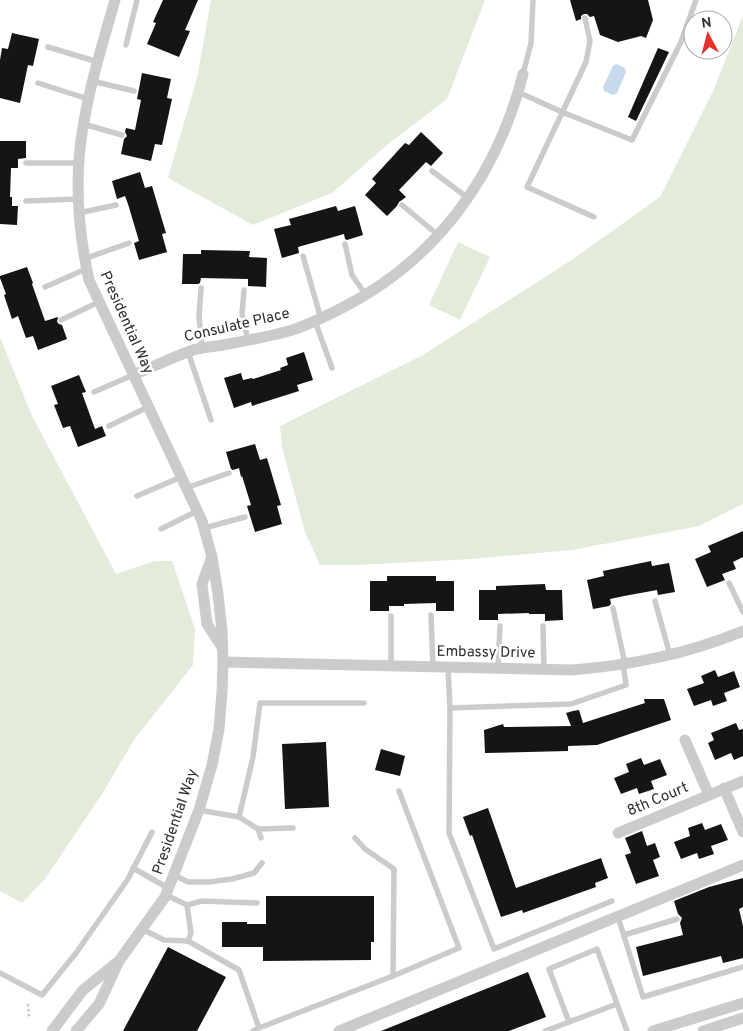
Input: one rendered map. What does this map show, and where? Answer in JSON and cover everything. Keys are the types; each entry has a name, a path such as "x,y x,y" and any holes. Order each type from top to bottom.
{"street":[{"name":"Presidential Way","path":"76,1031 99,1004 119,962 167,891 199,810 212,765 218,729 222,692 222,647 229,630 223,578 212,558 204,528 89,280 85,264 78,199 83,124 92,81 115,0"},
{"name":"Consulate Place","path":"133,375 188,352 290,331 318,320 366,295 403,268 430,244 468,198 498,146 512,112 523,74"},
{"name":"Presidential Way","path":"212,558 202,584 207,624 222,647"},
{"name":"Embassy Drive","path":"223,662 572,670 624,664 670,655 718,641 743,631"},
{"name":"8th Court","path":"618,833 709,795 685,740"},
{"path":"709,795 743,781"},
{"path":"724,788 743,832"},
{"path":"339,1031 743,865"},
{"name":"Presidential Way","path":"52,1031 83,990 119,962"},
{"path":"653,1031 743,1003"},
{"path":"703,1031 743,1018"}],"lane":[{"path":"126,45 137,0"},
{"path":"523,74 531,43 533,0"},
{"path":"518,92 632,140 681,42 696,0"},
{"path":"585,18 590,42 586,62 527,187 594,217"},
{"path":"48,47 98,62"},
{"path":"92,81 134,91"},
{"path":"38,83 88,99"},
{"path":"83,124 122,135"},
{"path":"26,163 79,163"},
{"path":"432,171 468,198"},
{"path":"26,201 78,199"},
{"path":"79,213 116,205"},
{"path":"402,205 438,235"},
{"path":"44,287 85,264 129,244"},
{"path":"344,244 352,275 366,295"},
{"path":"303,256 318,320 332,368"},
{"path":"201,288 199,317 202,348"},
{"path":"244,290 242,314 248,340"},
{"path":"61,320 99,302"},
{"path":"188,352 210,420"},
{"path":"94,392 133,375"},
{"path":"109,426 148,407"},
{"path":"186,488 229,473"},
{"path":"137,496 181,477"},
{"path":"161,529 197,511"},
{"path":"204,528 245,517"},
{"path":"729,583 743,612"},
{"path":"655,601 670,655"},
{"path":"450,708 572,704 626,685 624,664 613,608"},
{"path":"432,615 432,667"},
{"path":"391,616 391,666"},
{"path":"498,668 500,626"},
{"path":"543,626 544,670"},
{"path":"448,667 450,708 449,834 494,949 612,901"},
{"path":"239,817 253,757 260,703 364,703"},
{"path":"142,929 164,940 188,941 238,970 256,1030 459,948 399,791"},
{"path":"199,810 239,817 258,829 293,828"},
{"path":"258,829 261,838"},
{"path":"0,973 42,994 76,953 128,879 152,832"},
{"path":"355,838 365,849 394,869 393,976"},
{"path":"174,875 188,882 232,879 254,873 262,863"},
{"path":"133,868 187,905 191,932 188,941"},
{"path":"187,905 202,901 257,902"},
{"path":"618,916 643,997 743,967"},
{"path":"624,936 677,919"},
{"path":"569,1022 549,969 597,949 627,1031"},
{"path":"545,1031 617,1004"}],"path":[{"path":"28,1004 28,1017"}],"green space":[{"path":"211,0 485,0 447,99 387,145 332,193 253,225 168,178 197,78"},
{"path":"743,15 743,504 699,526 572,550 471,559 358,565 320,565 305,532 282,447 280,426 423,355 570,261 660,197 714,89 725,60 733,60 733,41"},
{"path":"458,242 490,257 460,320 429,305"},
{"path":"0,337 32,416 116,574 155,561 172,561 195,629 193,665 134,740 102,794 45,879 22,903 0,891"}],"water":[{"path":"616,64 625,68 626,72 617,93 613,95 604,91 603,87 613,66"}],"building":[{"path":"163,0 198,0 185,30 190,31 179,57 147,44 156,23 153,22"},
{"path":"570,0 648,0 653,20 646,38 641,36 618,42 600,35 594,16 590,17 584,14 581,16 581,19 576,21"},
{"path":"12,33 39,39 33,66 28,65 20,103 0,98 0,60 2,48 8,49"},
{"path":"658,48 669,52 636,121 628,117"},
{"path":"142,73 171,79 167,98 172,99 162,145 155,144 151,161 121,154 124,139 127,136 126,128 135,130 141,100 137,99"},
{"path":"421,132 443,153 431,166 426,162 399,190 406,197 387,216 365,195 376,183 372,179 405,143 409,145"},
{"path":"0,141 26,141 26,158 18,159 18,168 11,168 10,197 12,197 12,206 18,206 17,225 0,224"},
{"path":"140,172 145,188 152,186 166,233 162,234 167,252 139,260 134,243 139,241 128,204 125,196 117,199 112,181"},
{"path":"336,206 338,211 355,206 363,235 347,240 344,234 298,247 299,253 282,258 274,229 291,225 289,219"},
{"path":"201,250 250,251 249,257 267,258 266,287 248,286 248,279 201,278 198,284 182,284 183,254 201,254"},
{"path":"27,267 45,321 58,317 57,322 62,325 67,339 38,350 33,336 26,338 18,316 12,319 0,278 0,276"},
{"path":"304,352 313,380 297,385 299,391 252,406 251,402 234,408 224,378 241,373 243,380 253,379 281,370 280,368 288,365 286,358"},
{"path":"79,375 86,392 82,393 95,429 102,426 106,436 78,447 70,426 63,428 54,405 58,404 51,386"},
{"path":"255,444 260,460 267,458 281,505 277,506 282,524 255,532 247,506 251,505 242,476 239,468 231,469 226,452"},
{"path":"743,531 743,557 733,562 736,569 722,574 725,580 707,587 695,559 711,552 708,546"},
{"path":"651,561 652,566 669,563 675,592 658,595 657,590 624,596 610,599 611,604 609,606 593,609 587,580 604,576 603,571"},
{"path":"387,576 436,576 436,581 454,581 454,611 436,611 436,603 404,604 404,606 389,606 389,611 370,611 370,581 387,581"},
{"path":"545,584 546,590 562,590 563,620 545,621 545,614 529,613 498,614 498,620 479,620 479,590 496,590 496,586"},
{"path":"715,670 718,677 734,671 740,687 724,693 727,701 713,706 711,700 694,706 687,689 704,683 701,676"},
{"path":"644,699 664,699 671,720 597,745 568,746 568,751 485,753 484,730 503,724 504,727 571,726 566,713 579,710 583,723 645,703"},
{"path":"736,723 739,730 743,729 743,756 734,760 731,753 715,760 708,743 714,740 711,733"},
{"path":"326,742 329,807 285,809 282,744"},
{"path":"381,749 405,756 400,776 375,770"},
{"path":"641,758 644,765 660,759 667,775 651,781 654,789 639,794 637,788 621,794 614,778 629,772 626,764"},
{"path":"488,808 516,888 601,858 608,878 595,883 596,887 523,913 522,910 501,917 472,835 470,836 463,817"},
{"path":"702,823 705,830 721,824 728,840 711,846 714,854 699,859 697,853 681,859 674,842 690,836 688,828"},
{"path":"642,831 647,846 655,843 660,857 653,860 659,876 636,884 625,855 631,853 625,838"},
{"path":"743,878 743,907 739,909 743,926 743,958 723,963 721,956 643,976 636,947 683,935 680,923 682,918 678,914 674,901 709,887"},
{"path":"266,896 374,896 374,942 371,942 371,960 263,961 263,947 222,947 222,922 266,924"},
{"path":"168,947 226,977 197,1031 123,1031"},
{"path":"528,972 546,1017 509,1031 381,1031"}]}
